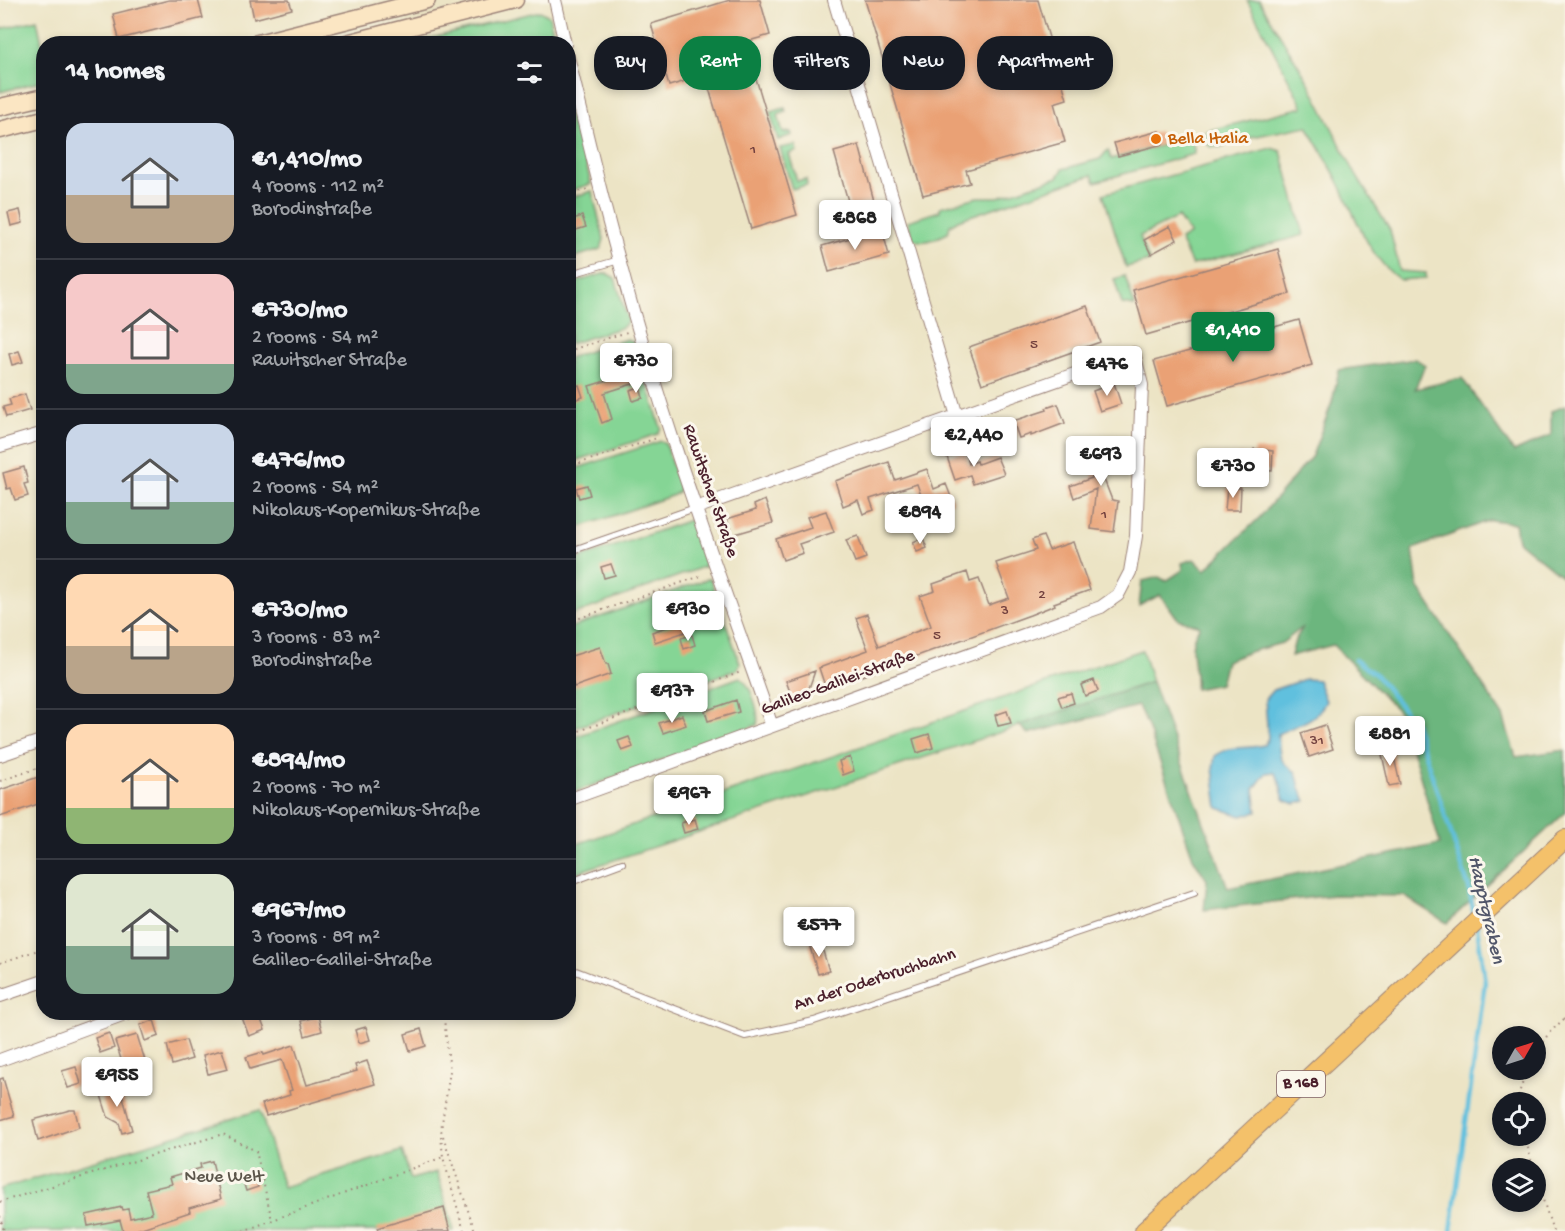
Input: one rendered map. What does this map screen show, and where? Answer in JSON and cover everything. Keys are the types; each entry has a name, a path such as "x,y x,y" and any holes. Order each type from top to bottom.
{"main road":[{"name":"B 168","path":"1144,1231 1565,839"}],"street":[{"path":"286,36 427,0"},
{"path":"374,36 515,0"},
{"path":"555,0 563,36"},
{"path":"696,508 957,416 834,0"},
{"name":"Rawitscher Straße","path":"576,89 619,260 671,433 772,726"},
{"path":"0,108 36,99"},
{"path":"0,130 36,121"},
{"name":"Galileo-Galilei-Straße","path":"576,797 1101,607 1118,595 1130,572 1136,536 1142,385 1134,353 957,416"},
{"path":"0,446 36,435"},
{"path":"0,755 36,743"},
{"path":"0,996 36,984"},
{"path":"0,1060 108,1020"}],"lane":[{"path":"576,273 619,260"},
{"path":"576,549 696,508"},
{"path":"576,880 622,863"},
{"name":"An der Oderbruchbahn","path":"576,971 745,1036 814,1021 1194,893"}],"path":[{"path":"576,193 600,186"},
{"path":"576,348 639,328"},
{"path":"576,464 671,433"},
{"path":"576,619 718,570"},
{"path":"576,732 752,668"},
{"path":"0,781 36,769"},
{"path":"0,963 36,951"},
{"path":"1546,1037 1565,1018"},
{"path":"444,1020 450,1071 441,1130 443,1157 464,1231"},
{"path":"441,1130 475,1231"},
{"path":"0,1202 223,1134 256,1151 272,1220"},
{"path":"243,1231 443,1157"},
{"path":"1546,1209 1553,1231"},
{"path":"0,1216 4,1231"}],"green space":[{"path":"1247,0 1259,0 1309,83 1356,175 1390,230 1400,271 1426,273 1426,278 1400,280 1379,260 1364,236 1335,176 1307,126 1252,137 1220,147 1208,145 1205,133 1207,131 1303,107"},
{"path":"540,11 549,16 554,36 440,36"},
{"path":"37,20 40,36 36,36 36,83 0,92 0,29"},
{"path":"785,108 786,112 778,115 783,133 791,132 792,135 778,140 770,112"},
{"path":"576,123 591,184 576,189"},
{"path":"1188,136 1194,147 1194,154 1095,182 1092,175 958,220 950,225 948,233 934,239 921,241 912,238 908,221 940,211 940,207 978,197 998,197 1058,177 1063,169 1100,159 1108,150 1111,159"},
{"path":"795,145 797,151 789,154 797,181 806,179 807,185 792,189 780,148"},
{"path":"1271,148 1281,151 1304,235 1192,265 1180,240 1190,234 1178,217 1140,236 1149,261 1126,267 1103,194"},
{"path":"592,191 604,239 601,249 576,257 576,196"},
{"path":"606,273 615,278 628,321 623,327 576,342 576,282"},
{"path":"1125,276 1135,306 1122,304 1114,279"},
{"path":"627,339 635,343 661,428 658,434 576,461 576,355"},
{"path":"1416,359 1425,365 1415,389 1462,378 1514,452 1551,435 1551,411 1565,406 1565,579 1518,541 1515,523 1490,520 1413,549 1418,587 1503,716 1516,757 1565,750 1565,813 1447,923 1404,896 1334,895 1204,910 1207,880 1193,858 1148,727 1138,706 1028,734 1019,725 1152,682 1228,888 1440,844 1402,715 1333,645 1291,656 1295,640 1303,627 1282,643 1226,661 1220,684 1195,689 1192,650 1195,635 1200,626 1178,619 1160,595 1139,606 1142,581 1159,577 1166,581 1183,570 1182,563 1194,559 1205,570 1260,517 1312,456 1332,402 1339,370"},
{"path":"661,441 665,443 680,490 674,495 576,529 576,468"},
{"path":"690,520 706,566 576,613 576,560"},
{"path":"710,578 740,663 738,669 576,727 576,626"},
{"path":"1142,650 1152,682 576,873 576,844"},
{"path":"740,677 748,686 754,699 758,720 757,725 576,791 576,736"},
{"name":"Neue Welt","path":"260,1110 283,1187 402,1151 411,1179 437,1172 454,1231 0,1231 0,1189"}],"water":[{"path":"1305,679 1318,680 1326,701 1317,714 1278,734 1282,761 1296,772 1306,801 1295,804 1285,800 1279,779 1274,772 1266,773 1254,789 1257,812 1241,816 1218,808 1213,768 1215,756 1227,750 1264,745 1268,738 1265,699 1273,690"}],"building":[{"path":"169,0 198,0 203,18 131,36 118,36 113,14"},
{"path":"250,0 289,0 292,9 254,19"},
{"path":"730,0 760,0 770,35 761,38 679,36 679,83 669,86 667,36 654,36 651,24"},
{"path":"865,0 1038,0 1049,36 977,36 977,90 1064,90 1067,99 1054,103 1065,142 966,170 970,183 923,195 892,90 965,90 965,36 882,36 882,57"},
{"path":"709,90 759,90 797,215 751,229"},
{"path":"1159,131 1163,144 1118,156 1114,143"},
{"path":"859,145 874,201 850,208 834,152"},
{"path":"20,210 23,223 11,226 8,213"},
{"path":"582,216 586,227 576,230 576,218"},
{"path":"1170,226 1177,240 1151,254 1144,240"},
{"path":"882,229 889,255 829,272 822,246"},
{"path":"1278,249 1290,294 1146,335 1133,290"},
{"path":"1087,306 1100,342 982,384 969,347"},
{"path":"1299,320 1312,365 1167,406 1154,361"},
{"path":"19,351 23,362 12,365 9,354"},
{"path":"632,373 636,383 604,393 612,419 602,423 589,386"},
{"path":"1114,383 1121,404 1100,411 1093,391"},
{"path":"579,385 583,397 576,399 576,386"},
{"path":"640,387 643,398 633,401 630,390"},
{"path":"25,394 30,410 6,417 3,407 11,405 9,399"},
{"path":"1058,404 1065,423 1031,436 1031,434 1019,438 1013,421"},
{"path":"1095,442 1121,444 1118,470 1100,469 1112,500 1118,501 1114,532 1091,529 1096,489 1074,498 1070,486 1092,478"},
{"path":"1254,449 1273,451 1272,471 1238,469 1239,454 1253,456"},
{"path":"965,451 969,464 977,461 978,464 997,457 1004,474 973,484 970,475 955,480 947,457"},
{"path":"889,462 895,480 927,469 934,489 946,484 953,502 941,507 937,496 923,501 917,484 870,499 874,510 863,514 858,500 843,506 835,481"},
{"path":"24,467 28,483 24,484 28,496 15,500 11,488 7,489 3,473"},
{"path":"587,485 590,495 579,498 576,488"},
{"path":"1227,488 1241,488 1240,510 1225,510"},
{"path":"765,500 773,523 732,535 727,519 756,510 754,505"},
{"path":"826,511 834,532 799,544 803,553 783,560 776,539 811,527 807,517"},
{"path":"858,536 866,558 855,562 846,540"},
{"path":"1043,536 1049,550 1073,542 1090,590 1054,603 1055,605 1030,615 826,689 819,668 868,650 856,618 867,614 879,646 931,626 920,596 935,591 933,584 967,572 970,582 979,579 989,605 1009,598 996,563 1036,550 1032,540"},
{"path":"923,538 927,548 917,552 913,542"},
{"path":"611,564 615,575 604,578 601,567"},
{"path":"716,609 719,619 708,622 705,612"},
{"path":"685,621 688,631 655,642 652,632"},
{"path":"692,635 695,645 684,649 681,638"},
{"path":"600,647 611,674 576,686 576,654"},
{"path":"815,671 807,694 793,700 786,681"},
{"path":"1094,680 1098,691 1085,696 1081,685"},
{"path":"1071,693 1074,703 1062,707 1058,697"},
{"path":"736,700 739,712 708,721 705,711"},
{"path":"1007,711 1011,723 998,726 995,715"},
{"path":"682,715 686,725 663,733 659,723"},
{"path":"1325,725 1333,749 1309,757 1301,733"},
{"path":"929,734 933,748 917,753 913,739"},
{"path":"629,737 633,747 622,751 618,741"},
{"path":"1392,748 1400,784 1389,786 1381,750"},
{"path":"850,757 854,771 843,775 839,761"},
{"path":"36,778 36,805 0,817 0,790"},
{"path":"695,819 698,829 684,833 681,823"},
{"path":"820,941 829,971 818,974 809,944"},
{"path":"154,1020 159,1036 145,1041 140,1025"},
{"path":"243,1020 261,1020 265,1030 249,1036"},
{"path":"319,1020 322,1031 305,1036 301,1021"},
{"path":"366,1027 370,1040 359,1043 355,1030"},
{"path":"421,1029 426,1046 410,1051 405,1034"},
{"path":"109,1033 114,1048 100,1053 95,1038"},
{"path":"137,1035 148,1070 127,1077 115,1041"},
{"path":"186,1040 192,1059 172,1065 167,1045"},
{"path":"294,1045 307,1085 357,1071 355,1065 367,1061 375,1084 266,1116 262,1104 290,1095 289,1091 292,1090 282,1060 250,1069 246,1057 263,1052 264,1055"},
{"path":"222,1050 228,1069 208,1074 203,1055"},
{"path":"76,1067 81,1084 68,1088 62,1071"},
{"path":"3,1078 14,1116 0,1120 0,1079"},
{"path":"120,1086 132,1130 122,1133 119,1123 108,1117 100,1092"},
{"path":"75,1110 79,1127 38,1141 33,1120"},
{"path":"212,1161 221,1199 189,1208 190,1212 133,1231 123,1231 120,1220 88,1226 86,1215 122,1207 123,1210 128,1209 130,1218 152,1213 146,1190 172,1184 170,1177 201,1168 200,1164"},
{"path":"254,1174 258,1187 246,1191 242,1178"},
{"path":"444,1208 450,1231 378,1231 377,1228"}],"waterway":[{"name":"Hauptgraben","path":"1355,660 1376,675 1415,724 1469,888 1474,915"},
{"name":"Hauptgraben","path":"1451,1231 1485,982 1477,926"}],"place":[{"name":"Bella Italia","path":"1156,139"}]}
